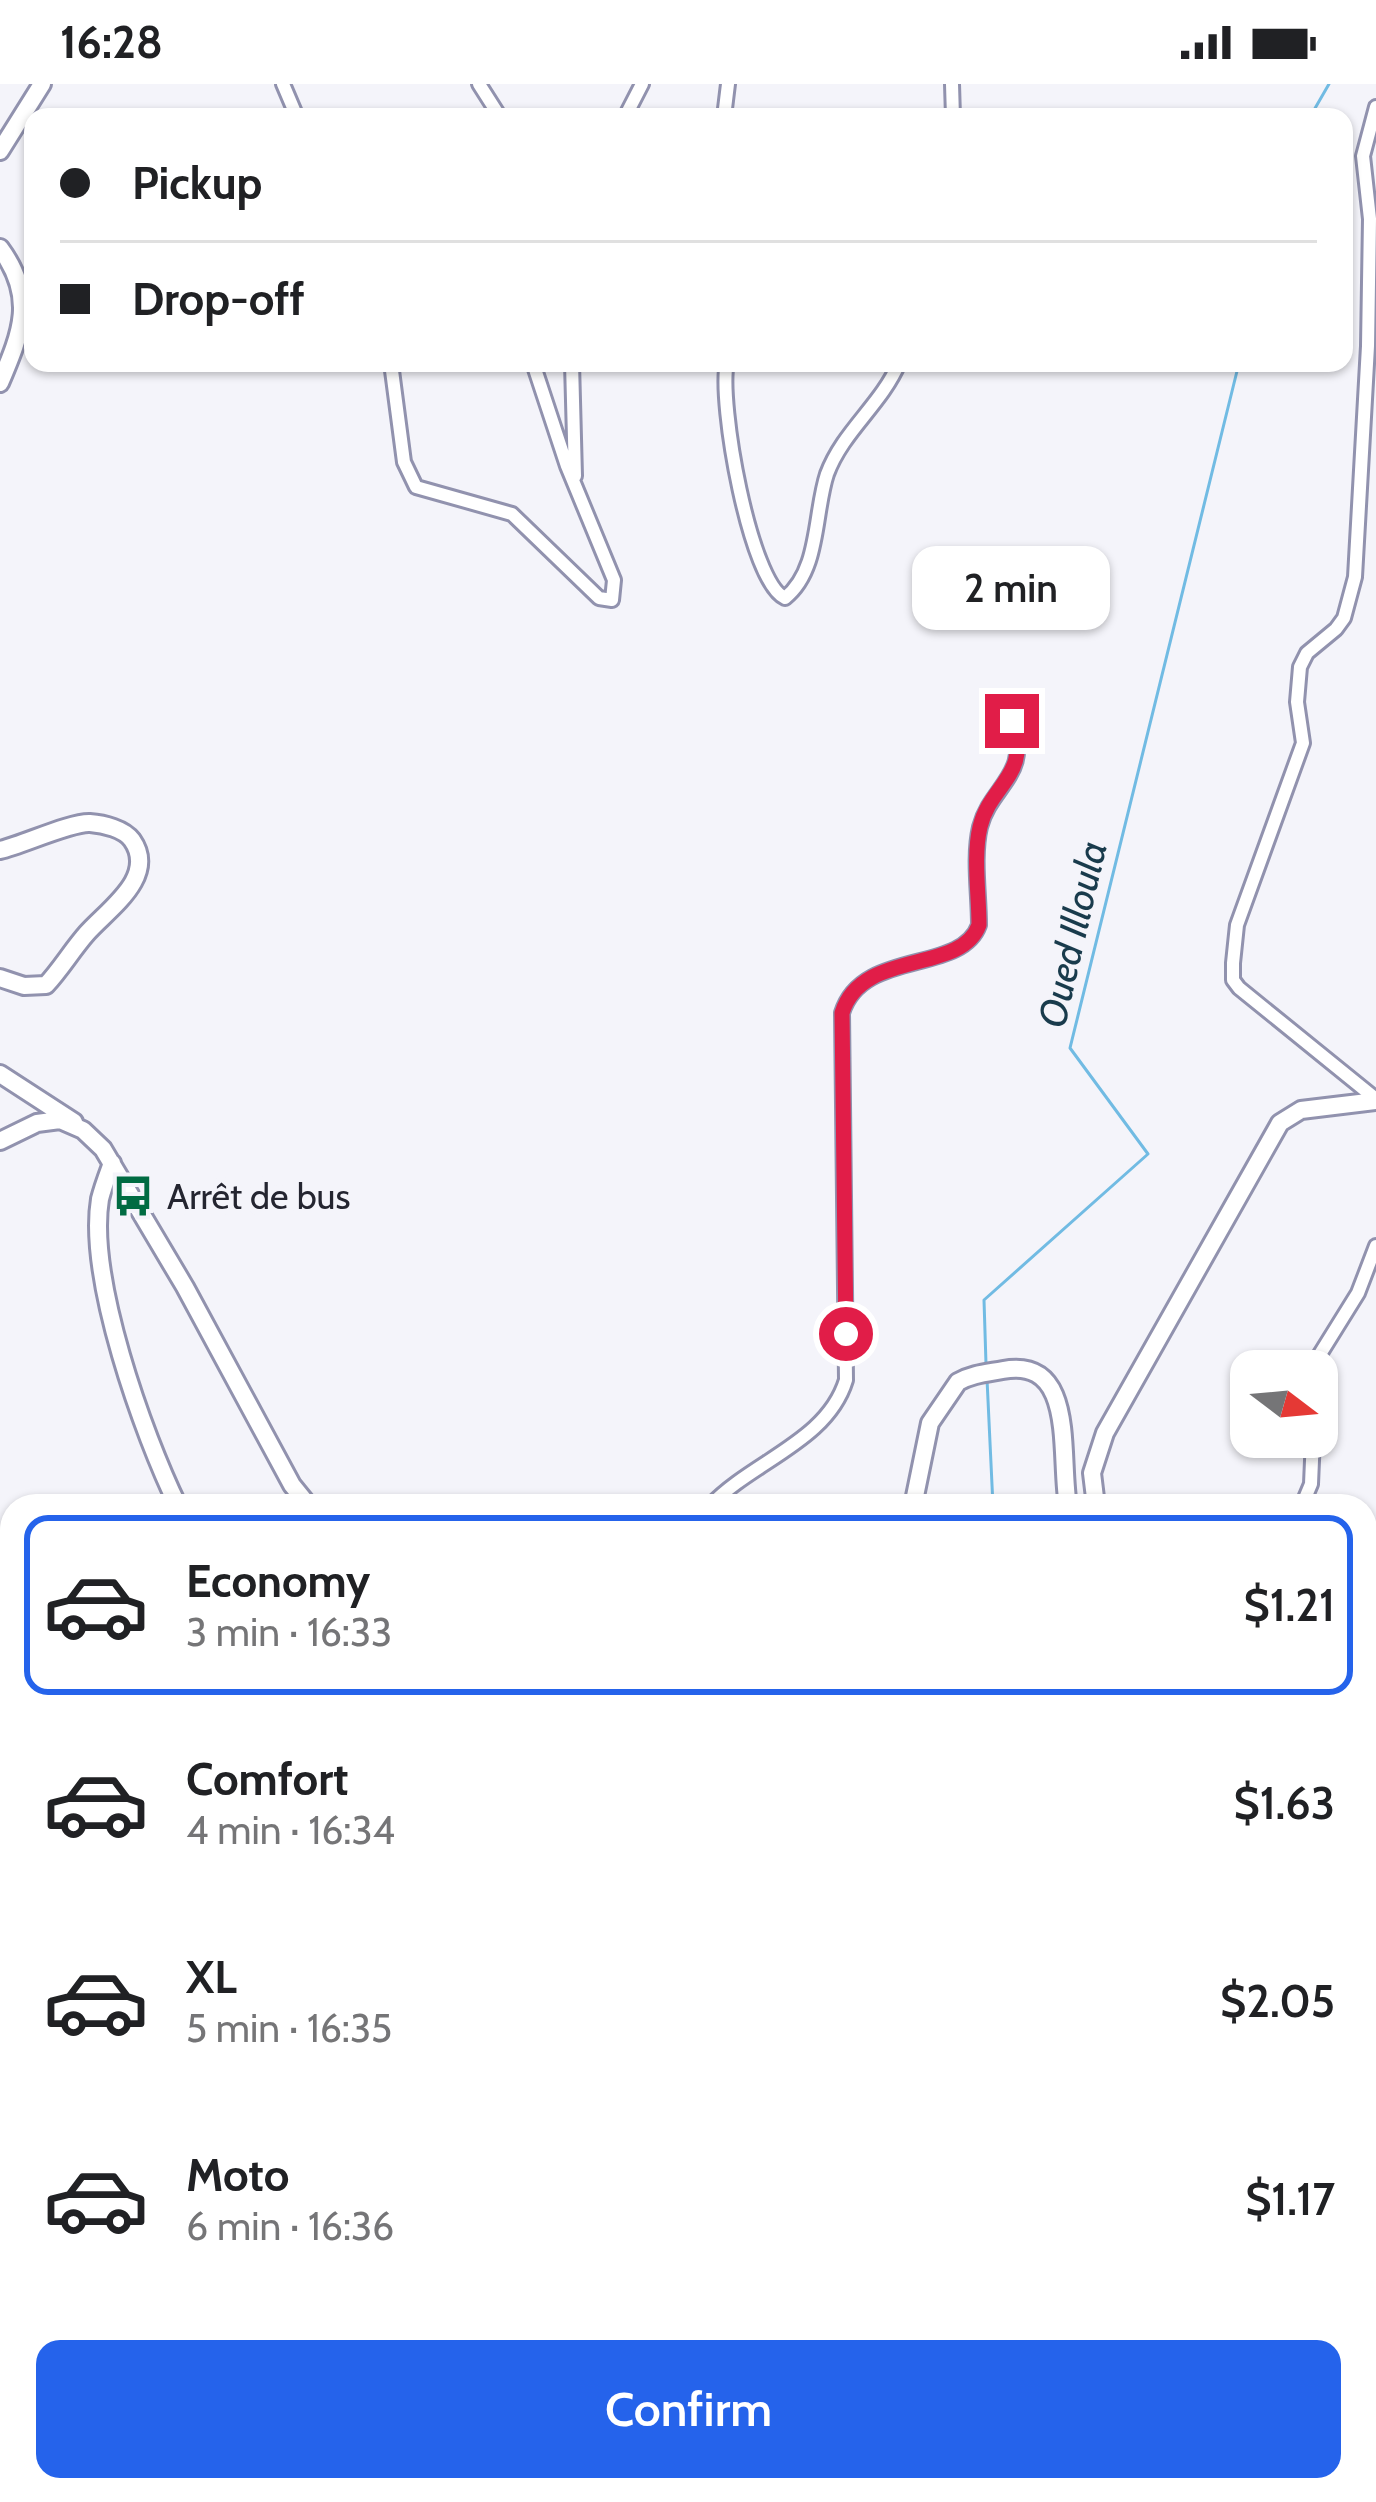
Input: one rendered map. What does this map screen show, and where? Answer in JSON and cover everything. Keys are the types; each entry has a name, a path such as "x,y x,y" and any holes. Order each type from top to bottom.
{"street":[{"path":"1376,107 1363,156 1370,219 1368,346 1355,577 1344,618 1307,652 1300,667 1301,752 1237,925 1233,963 1239,988 1376,1100"},
{"path":"0,151 24,118"},
{"path":"0,248 18,272 23,299 18,337 0,382"},
{"path":"392,372 404,462 416,487 512,514 599,598 612,600 614,580 536,372"},
{"path":"572,372 576,488"},
{"path":"726,372 723,398 746,518 771,587 785,598 796,590 808,561 826,477 840,445 888,388 894,372"},
{"path":"721,1494 815,1429 840,1400 846,1380 842,1013 848,994 860,981 958,947 975,936 980,826 1012,775 1018,752 1012,721"},
{"path":"0,850 84,822 110,826 130,837 139,855 137,876 121,900 94,924 46,985 23,986 0,978"},
{"path":"0,1074 60,1109 112,1163 299,1494"},
{"path":"1094,1494 1091,1473 1105,1433 1264,1145 1280,1123 1301,1110 1376,1100"},
{"path":"0,1141 37,1123 60,1120 83,1130"},
{"path":"112,1163 100,1199 105,1286 135,1406 173,1494"},
{"path":"1323,1350 1358,1293 1376,1246"},
{"path":"916,1494 930,1423 958,1382 1022,1367 1051,1382 1059,1405 1067,1494"},
{"path":"1307,1494 1313,1458"}],"waterway":[{"name":"Oued Illoula","path":"1315,108 1329,84"},
{"name":"Oued Illoula","path":"986,1364 984,1300 1148,1154 1070,1048 1237,372"},
{"name":"Oued Illoula","path":"987,1379 992,1494"}],"place":[{"name":"Arrêt de bus","path":"133,1196"}],"route":[{"path":"846,1334 842,1013 848,994 860,981 958,947 975,936 980,826 1012,775 1018,752 1012,721"}]}
